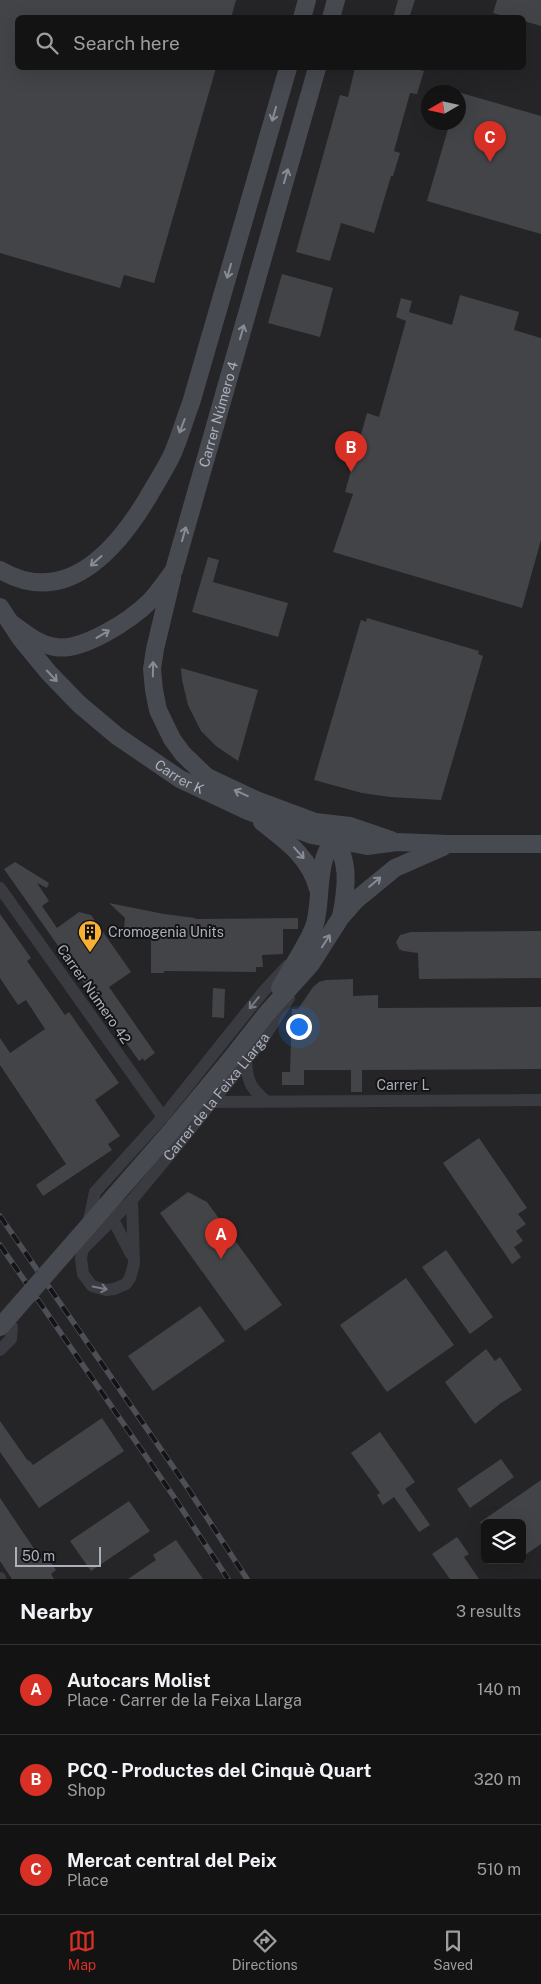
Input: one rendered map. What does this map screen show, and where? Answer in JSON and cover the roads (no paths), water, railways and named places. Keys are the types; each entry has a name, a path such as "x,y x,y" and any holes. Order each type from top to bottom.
{"main road":[{"path":"303,15 307,0"},
{"path":"332,15 336,0"},
{"name":"Carrer Número 4","path":"0,570 16,578 42,583 68,578 89,567 108,551 130,526 171,457 191,403 287,70"},
{"name":"Carrer Número 4","path":"11,623 34,640 48,645 62,648 86,643 134,614 149,602 174,570 316,70"},
{"name":"Carrer K","path":"174,570 154,649 152,669 158,710 172,738 188,760 207,776 256,800 315,822 350,826 397,842"},
{"name":"Carrer K","path":"0,607 33,655 64,689 117,736 180,778 248,811 298,830 367,846 397,842 541,844"},
{"name":"Carrer de la Feixa Llarga","path":"248,811 291,846 308,864 315,879 320,904"},
{"name":"Carrer de la Feixa Llarga","path":"315,822 335,839 345,867 347,879 341,917"},
{"path":"335,839 370,833"},
{"name":"Carrer de la Feixa Llarga","path":"305,959 320,904 322,865 325,853 335,839"},
{"name":"Carrer de la Feixa Llarga","path":"0,1327 173,1129 238,1060 267,1012 305,959 341,917 373,884 395,868 448,844"}],"street":[{"name":"Carrer Número 42","path":"0,888 163,1117"},
{"name":"Carrer de la Feixa Llarga","path":"132,1200 133,1271 126,1284 114,1289 99,1289 92,1286 83,1274 81,1266 82,1250 95,1192 163,1117 263,992 305,959"},
{"name":"Carrer de la Feixa Llarga","path":"82,1250 132,1200 212,1102 238,1060 263,1039 305,959"},
{"path":"238,1060 256,1092 266,1101"},
{"name":"Carrer L","path":"212,1102 541,1100"},
{"name":"Carrer de la Feixa Llarga","path":"134,1264 102,1198 117,1175 155,1132 163,1117"},
{"name":"Carrer de la Feixa Llarga","path":"0,1327 12,1327 11,1339 0,1350"}],"railway":[{"path":"0,1216 187,1487 247,1579"},
{"path":"0,1245 172,1494 228,1579"}],"place":[{"name":"Mercat central del Peix","path":"490,162"},
{"name":"PCQ - Productes del Cinquè Quart","path":"351,472"},
{"name":"Cromogenia Units","path":"90,953"},
{"name":"Autocars Molist","path":"221,1259"}]}
